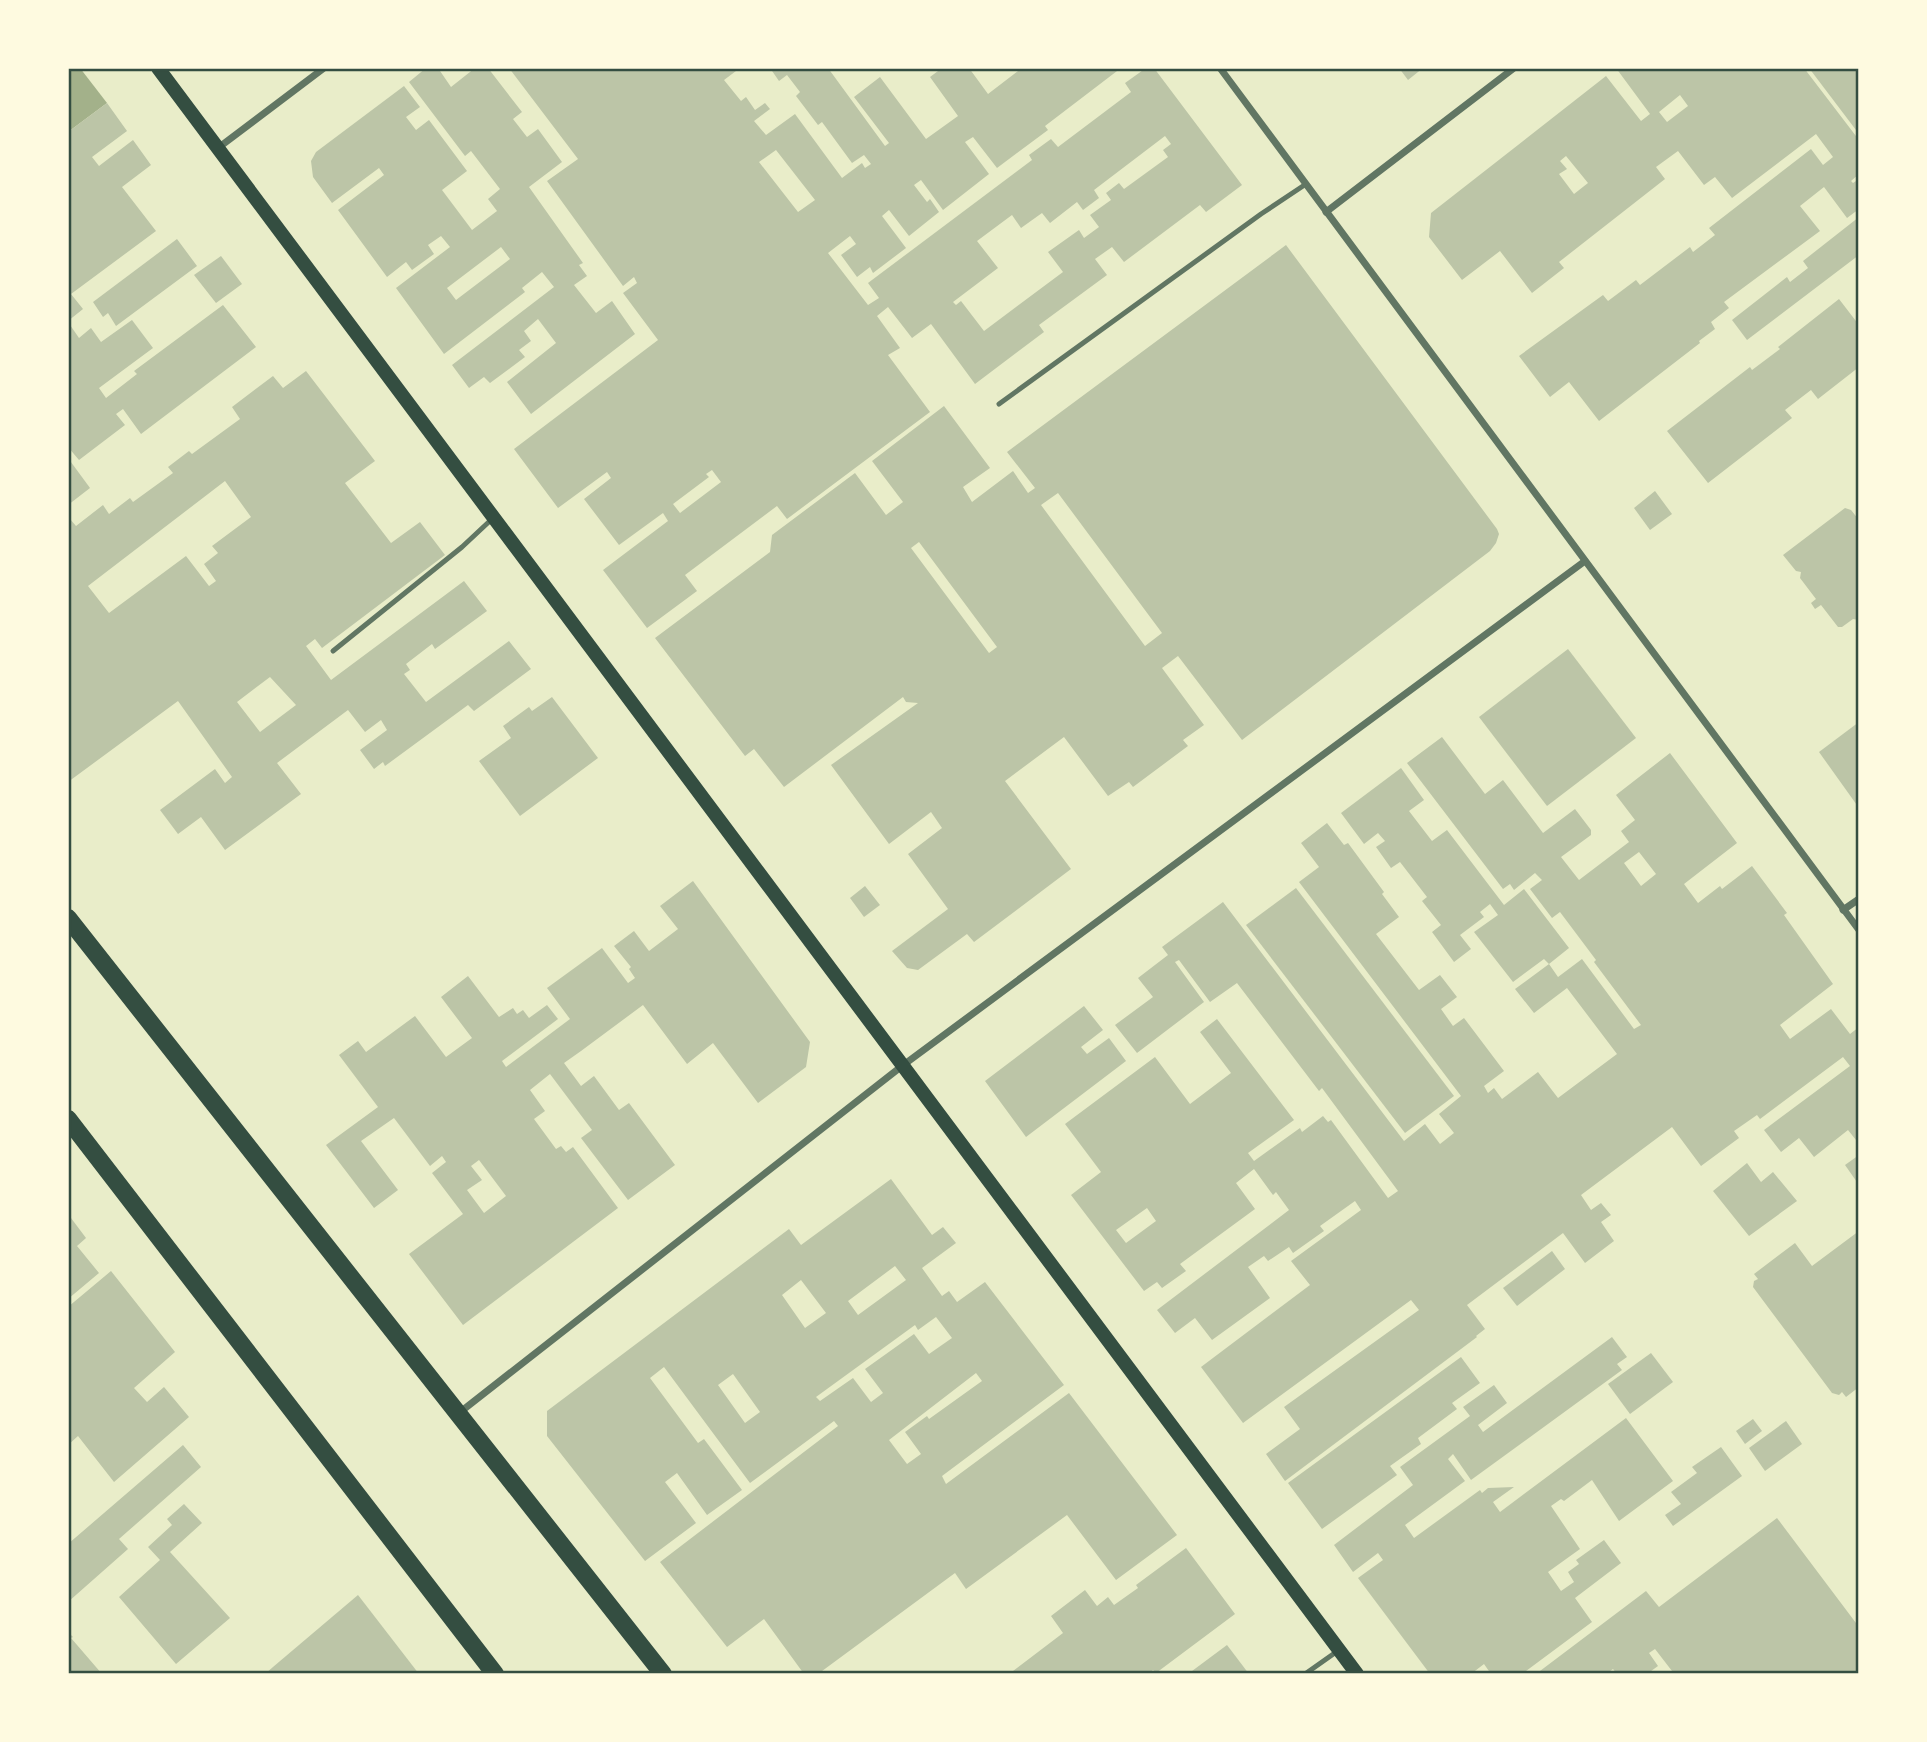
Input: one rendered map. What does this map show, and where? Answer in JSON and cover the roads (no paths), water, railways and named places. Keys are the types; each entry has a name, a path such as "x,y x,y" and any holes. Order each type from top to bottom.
{"main road":[{"path":"158,68 1357,1674"},
{"path":"68,918 663,1674"},
{"path":"68,1119 495,1674"}],"street":[{"path":"218,149 324,68"},
{"path":"1220,68 1859,930"},
{"path":"1326,212 1514,68"},
{"path":"458,1413 902,1066 1585,561"},
{"path":"1843,910 1859,899"}],"lane":[{"path":"999,404 1306,184"},
{"path":"333,651 462,547 493,518"},
{"path":"1305,1674 1339,1650"}]}
